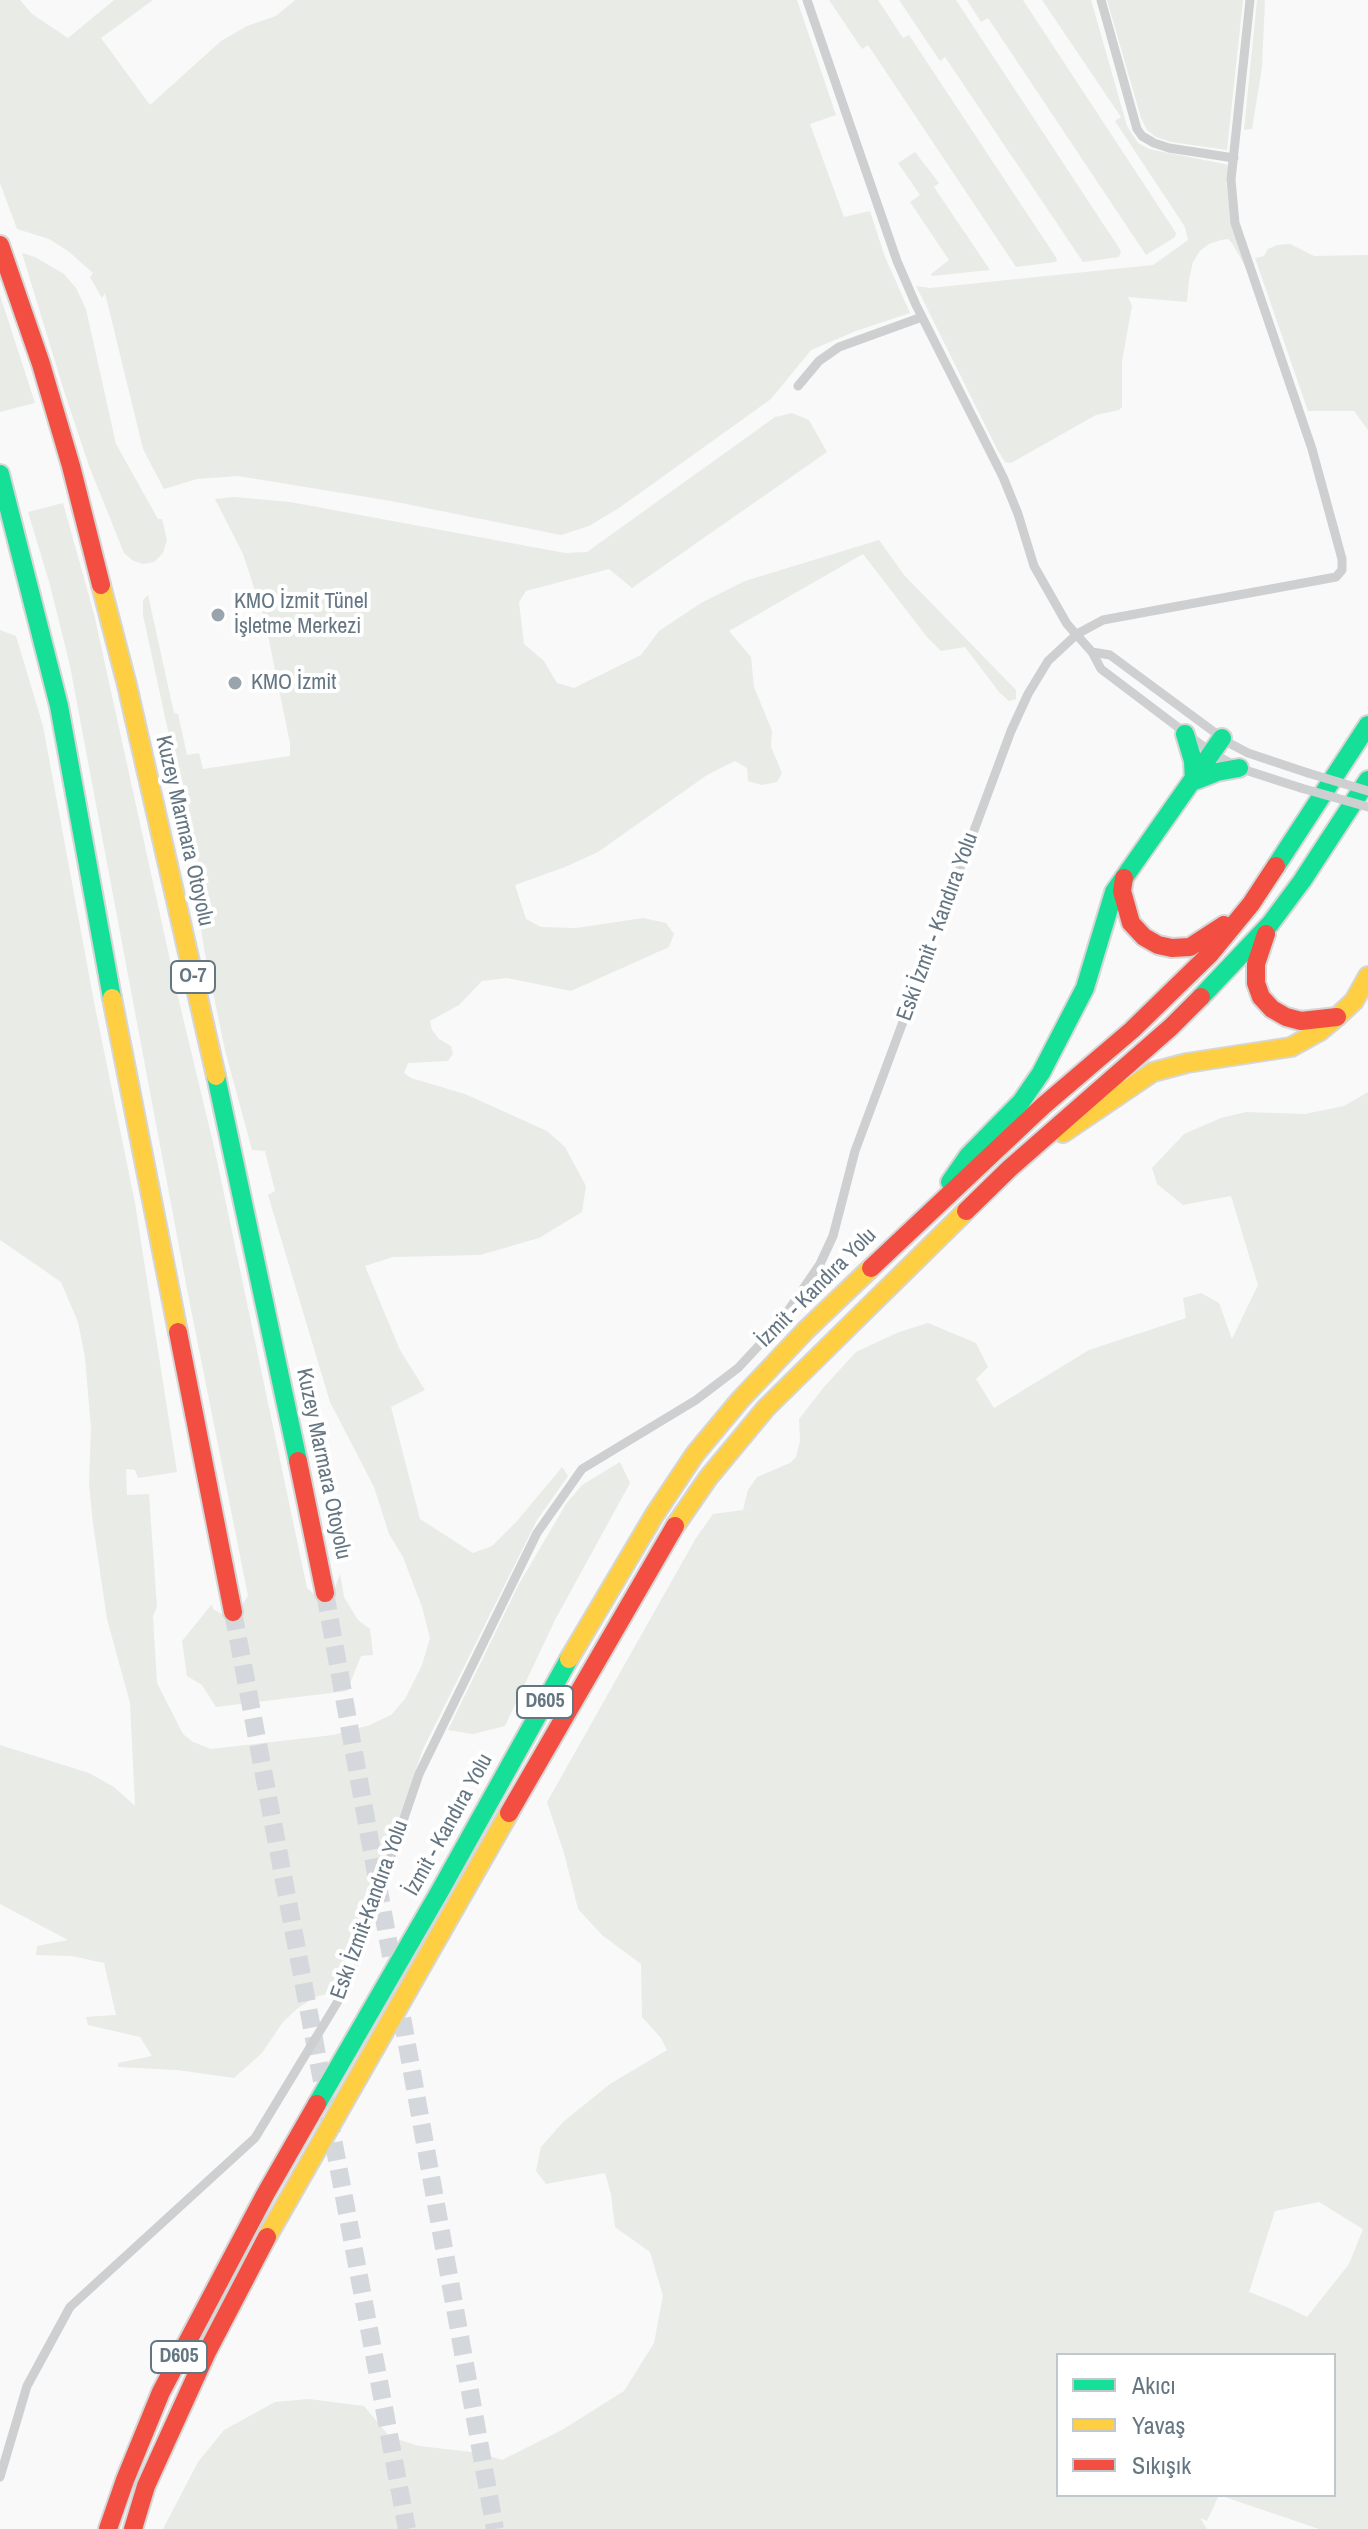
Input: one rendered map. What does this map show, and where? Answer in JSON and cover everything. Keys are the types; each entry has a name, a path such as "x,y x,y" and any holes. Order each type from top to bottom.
{"highway":[{"name":"Kuzey Marmara Otoyolu","path":"0,245 41,364 71,466 127,685 230,1137 325,1593"},
{"path":"0,474 59,706 115,1016 233,1612"},
{"path":"931,1211 1043,1106 1132,1030 1210,954 1251,904 1368,725"},
{"path":"1185,734 1191,748 1194,781"},
{"path":"931,1211 968,1156 1021,1102 1041,1073 1085,988 1114,892 1217,746"},
{"path":"1194,781 1239,768"},
{"path":"133,2529 146,2486 207,2352 285,2204 665,1541 708,1478 766,1408 1010,1168 1171,1027 1270,924 1368,780"},
{"path":"1125,876 1122,891 1131,923 1144,937 1158,945 1190,947 1251,904"},
{"path":"1270,924 1256,964 1256,983 1261,997 1272,1009 1301,1021 1338,1016"},
{"path":"1010,1168 1153,1072 1187,1063 1291,1047 1320,1031 1338,1016 1354,1001 1368,976"},
{"name":"İzmit - Kandıra Yolu","path":"108,2529 161,2392 194,2326 266,2193 583,1634 655,1514 695,1454 740,1400 806,1330 931,1211"}],"street":[{"path":"807,0 897,261 1003,477 1034,566 1067,624 1092,652 1101,669 1185,734 1368,791"},
{"path":"1101,0 1137,129 1142,136 1169,148 1234,158 1250,0"},
{"name":"Eski İzmit - Kandıra Yolu","path":"632,1441 696,1400 738,1368 779,1324 820,1264 833,1236 855,1151 1011,731 1048,661 1077,634 1103,620 1336,577 1342,570 1342,559 1312,449 1235,223 1231,180 1234,158"},
{"path":"798,386 819,361 839,347 922,317"},
{"path":"1092,652 1110,655 1239,768 1368,807"},
{"name":"Eskı İzmit-Kandıra Yolu","path":"0,2477 27,2386 70,2307 255,2138 346,1988 419,1774 537,1533 582,1469 632,1441"}],"shaded area":[{"path":"0,0 20,0 32,14 68,38 114,0 153,0 101,38 150,105 221,41 247,26 276,16 295,0 797,0 836,115 810,124 844,217 870,211 885,257 910,313 811,350 771,399 619,508 589,526 561,535 391,501 238,476 197,479 164,489 143,449 105,293 102,298 90,277 93,273 68,251 49,239 17,229 0,183"},
{"path":"829,0 878,0 903,38 909,35 1057,259 1056,262 1016,267 868,45 862,49"},
{"path":"899,0 956,0 1121,251 1119,257 1083,262 945,57 940,61"},
{"path":"967,0 1023,0 1176,233 1175,237 1146,255 988,18 981,22"},
{"path":"1042,0 1091,0 1127,126 1138,143 1149,149 1229,165 1226,183 1230,213 1245,266 1232,243 1228,239 1221,240 1200,251 1193,262 1187,302 1128,297 1132,306 1122,361 1122,407 1096,415 1011,463 1005,462 997,449 916,286 930,288 1153,265 1188,240 1185,227 1115,121 1121,117"},
{"path":"1107,0 1243,0 1227,150 1171,142 1147,130"},
{"path":"1257,0 1265,0 1262,67 1252,129 1244,130"},
{"path":"915,152 939,183 934,187 990,270 932,276 949,260 910,202 920,195 898,163"},
{"path":"1290,244 1314,256 1368,255 1368,430 1354,411 1308,411 1255,258 1264,256 1268,249 1277,245"},
{"path":"22,253 64,274 76,288 86,309 116,444 158,519 162,519 167,540 163,553 154,562 143,564 124,553 89,466"},
{"path":"0,295 35,403 0,412"},
{"path":"792,413 809,420 827,452 632,588 609,569 526,591 519,602 524,644 544,661 557,683 574,688 641,655 659,631 701,603 745,581 879,540 904,575 1016,690 1016,699 1009,701 999,692 965,647 941,651 863,554 729,631 751,657 754,687 772,731 771,747 782,773 777,782 762,785 748,781 747,768 735,761 707,775 598,852 515,885 526,919 541,927 576,928 643,918 666,923 674,934 669,947 571,991 507,978 482,981 459,1005 430,1021 439,1039 451,1046 453,1054 448,1061 408,1063 404,1073 411,1078 465,1094 547,1131 565,1147 586,1186 582,1212 539,1238 480,1255 393,1257 365,1266 400,1350 425,1390 391,1407 420,1519 473,1553 492,1546 562,1467 568,1476 537,1520 423,1749 335,1992 315,1997 298,2008 283,2022 262,2053 234,2078 177,2070 118,2067 118,2063 152,2056 140,2037 88,2025 86,2017 116,2015 104,1963 72,1956 36,1955 37,1946 68,1940 0,1904 0,1745 89,1773 114,1787 135,1806 130,1703 107,1619 93,1524 89,1483 91,1429 85,1357 78,1322 61,1282 0,1240 0,630 16,636 43,726 135,1203 177,1472 138,1478 135,1470 126,1469 127,1495 149,1494 157,1607 153,1616 157,1683 183,1734 211,1749 333,1735 370,1725 391,1715 405,1699 422,1665 430,1638 422,1607 403,1557 389,1534 374,1487 330,1402 268,1195 275,1191 265,1151 252,1150 225,1050 205,954 187,819 143,615 143,600 148,595 174,713 178,714 187,755 199,753 203,769 290,756 265,621 243,554 215,499 234,497 290,502 565,553 587,552 775,417"},
{"path":"63,503 94,614 215,1151 307,1588 314,1594 325,1593 335,1588 340,1574 344,1597 358,1620 370,1629 373,1655 361,1656 347,1691 216,1707 202,1685 187,1676 182,1641 212,1604 213,1609 222,1614 233,1612 248,1596 70,666 28,512"},
{"path":"1368,1092 1368,2529 1319,2529 1225,2497 1336,2497 1336,2353 1056,2353 1056,2497 1218,2497 1207,2521 1200,2518 1207,2529 163,2529 198,2462 224,2430 275,2402 309,2399 364,2406 390,2437 419,2446 480,2453 502,2460 562,2430 624,2391 654,2343 663,2296 650,2252 615,2227 605,2173 546,2184 536,2171 541,2147 563,2122 610,2084 667,2050 661,2038 642,2017 641,1964 602,1935 578,1909 547,1802 696,1538 713,1514 743,1510 748,1490 757,1477 790,1463 796,1457 800,1441 799,1419 856,1352 899,1332 928,1323 976,1343 988,1367 976,1379 994,1408 1089,1350 1186,1318 1183,1298 1201,1293 1219,1303 1232,1339 1258,1285 1231,1196 1183,1205 1157,1184 1152,1168 1184,1134 1221,1118 1246,1112 1305,1114 1344,1106","holes":["1319,2202 1363,2229 1349,2264 1307,2317 1249,2292 1275,2211"]},
{"path":"620,1462 630,1483 555,1620 505,1726 473,1734 448,1730 519,1584 566,1504 582,1485"}],"tunnel":[{"path":"325,1593 495,2529"},
{"path":"233,1612 407,2529"}],"traffic: fast":[{"path":"0,474 59,706 112,998"},
{"path":"1276,866 1368,725"},
{"path":"1185,734 1193,761 1194,781 1239,768"},
{"path":"950,1182 968,1156 1021,1102 1041,1073 1085,988 1114,892 1222,738"},
{"path":"1201,997 1270,924 1368,780"},
{"path":"216,1076 298,1461"},
{"path":"317,2104 569,1659"}],"traffic: slow":[{"path":"101,585 127,685 216,1076"},
{"path":"1063,1133 1153,1072 1187,1063 1291,1047 1320,1031 1338,1016 1354,1001 1368,976"},
{"path":"112,998 178,1332"},
{"path":"675,1526 708,1478 766,1408 966,1211"},
{"path":"569,1659 655,1514 695,1454 740,1400 806,1330 871,1268"},
{"path":"267,2237 509,1813"}],"traffic: jam":[{"path":"0,245 41,364 101,585"},
{"path":"871,1268 1043,1106 1132,1030 1210,954 1251,904 1276,866"},
{"path":"1124,878 1122,891 1131,923 1144,937 1158,945 1190,947 1224,925"},
{"path":"1266,934 1256,964 1256,983 1261,997 1272,1009 1301,1021 1337,1017"},
{"path":"966,1211 1201,997"},
{"path":"178,1332 233,1612"},
{"path":"298,1461 325,1593"},
{"path":"509,1813 675,1526"},
{"path":"108,2529 161,2392 266,2193 317,2104"},
{"path":"133,2529 146,2486 207,2352 267,2237"}],"place":[{"name":"KMO İzmit Tünel İşletme Merkezi","path":"218,615"},
{"name":"KMO İzmit","path":"235,683"}]}
